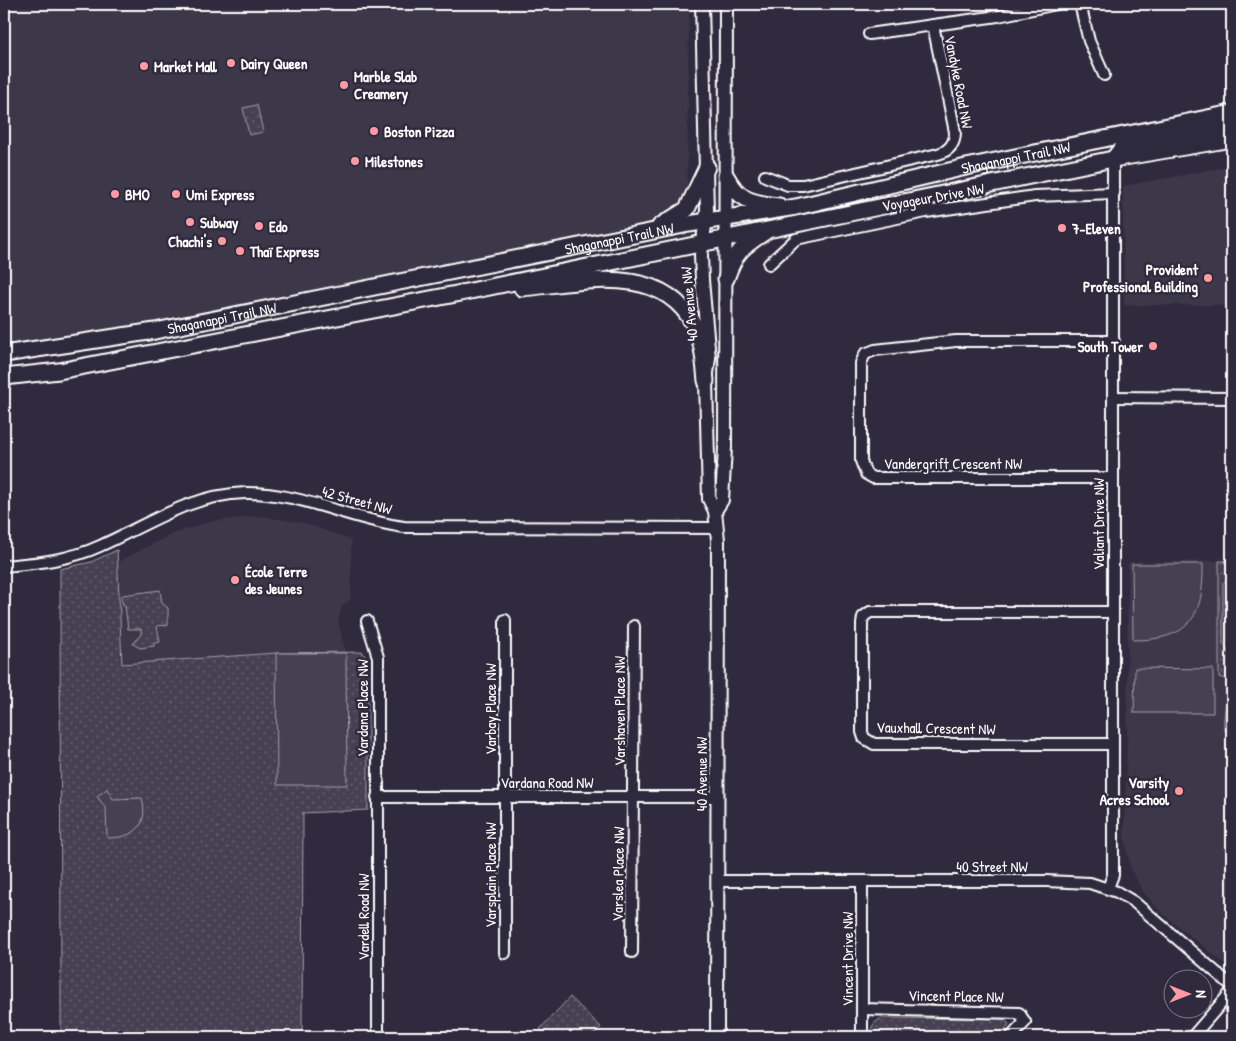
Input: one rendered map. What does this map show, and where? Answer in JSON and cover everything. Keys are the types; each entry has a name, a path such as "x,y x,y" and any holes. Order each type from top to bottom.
{"main road":[{"name":"Shaganappi Trail NW","path":"4,354 155,331 652,232 796,207 966,167 1232,113"},
{"path":"1113,159 1121,149 1135,144 1232,124"},
{"name":"Shaganappi Trail NW","path":"4,377 59,371 456,294 703,241 771,229 1113,159 1232,139"},
{"path":"652,232 687,209 707,167"},
{"path":"726,176 736,193 747,200 796,207"},
{"path":"726,279 732,262 741,249 771,229"},
{"path":"456,294 613,280 647,285 674,299 692,321 700,341 706,381"}],"street":[{"name":"40 Avenue NW","path":"702,4 707,167 702,294 709,358 706,381 709,499 715,511 717,528 717,1037"},
{"name":"40 Avenue NW","path":"715,511 722,500 724,474 726,4"},
{"path":"869,34 1057,4"},
{"path":"1080,4 1089,41 1104,75"},
{"name":"Vandyke Road NW","path":"765,176 788,184 803,185 949,150 953,144 955,132 933,25"},
{"name":"Valiant Drive NW","path":"1108,888 1113,875 1113,159"},
{"name":"Voyageur Drive NW","path":"769,264 796,239 926,212 1034,196 1114,194"},
{"name":"Vandergrift Crescent NW","path":"1113,478 873,478 866,474 861,461 861,363 865,354 875,350 956,341 1114,341"},
{"path":"1113,397 1232,398"},
{"name":"42 Street NW","path":"4,566 71,556 100,546 180,506 208,498 246,493 269,494 300,500 376,523 404,527 717,528"},
{"name":"Vauxhall Crescent NW","path":"1113,612 870,612 864,618 862,624 862,735 874,744 1113,744"},
{"name":"Varbay Place NW","path":"505,620 505,797"},
{"name":"Vardana Place NW","path":"367,621 378,656 378,797"},
{"name":"Varshaven Place NW","path":"634,626 634,797"},
{"name":"Vardana Road NW","path":"378,797 717,797"},
{"name":"Vardell Road NW","path":"378,797 378,1037"},
{"name":"Varsplain Place NW","path":"505,797 505,953"},
{"name":"Varslea Place NW","path":"632,952 634,797"},
{"name":"40 Street NW","path":"717,881 1072,881 1108,888 1134,902 1232,986"},
{"name":"Vincent Drive NW","path":"862,882 862,1037"},
{"path":"1192,1037 1232,990"},
{"name":"Vincent Place NW","path":"862,1009 1019,1013 1025,1022 1011,1037"}],"shaded area":[{"path":"4,4 689,4 687,195 658,224 80,337 4,348"},
{"path":"257,105 263,132 249,135 243,108"},
{"path":"1232,166 1232,305 1124,305 1123,186"},
{"name":"École Terre des Jeunes","path":"259,516 304,523 351,540 351,599 342,606 338,622 346,653 276,653 122,664 118,562 172,534 212,521"},
{"path":"117,550 122,664 276,653 363,652 368,664 368,810 303,813 302,1037 61,1037 60,569 91,562"},
{"name":"Varsity Acres School","path":"1219,561 1219,677 1232,681 1232,962 1225,964 1162,913 1144,893 1131,870 1124,836 1127,746 1128,562"},
{"path":"1219,561 1232,561 1232,681 1219,677"},
{"path":"1132,564 1203,564 1203,583 1196,612 1180,630 1168,636 1133,640"},
{"path":"1232,576 1232,653 1229,653 1223,643 1223,584"},
{"path":"160,590 162,603 168,608 168,625 157,626 160,642 154,643 154,646 140,648 133,644 141,634 141,629 128,629 125,605 123,605 121,598 123,595"},
{"path":"276,653 346,653 347,785 277,785"},
{"path":"1135,668 1213,669 1213,713 1134,713"},
{"path":"1232,687 1232,736 1224,729 1224,724 1227,702"},
{"path":"107,789 113,799 142,798 144,808 141,823 132,833 125,836 107,838 106,809 97,796"},
{"path":"570,997 601,1027 591,1037 549,1037 540,1029"},
{"path":"882,1018 1004,1019 1009,1024 1001,1037 871,1037 873,1026"}],"place":[{"name":"Dairy Queen","path":"231,63"},
{"name":"Market Mall","path":"144,66"},
{"name":"Marble Slab Creamery","path":"344,85"},
{"name":"Boston Pizza","path":"374,131"},
{"name":"Milestones","path":"355,161"},
{"name":"BMO","path":"115,194"},
{"name":"Umi Express","path":"176,194"},
{"name":"Subway","path":"190,222"},
{"name":"Edo","path":"259,226"},
{"name":"7-Eleven","path":"1062,228"},
{"name":"Chachi's","path":"222,241"},
{"name":"Thaï Express","path":"240,251"},
{"name":"Provident Professional Building","path":"1208,278"},
{"name":"South Tower","path":"1153,346"},
{"name":"École Terre des Jeunes","path":"235,580"},
{"name":"Varsity Acres School","path":"1179,791"}]}
